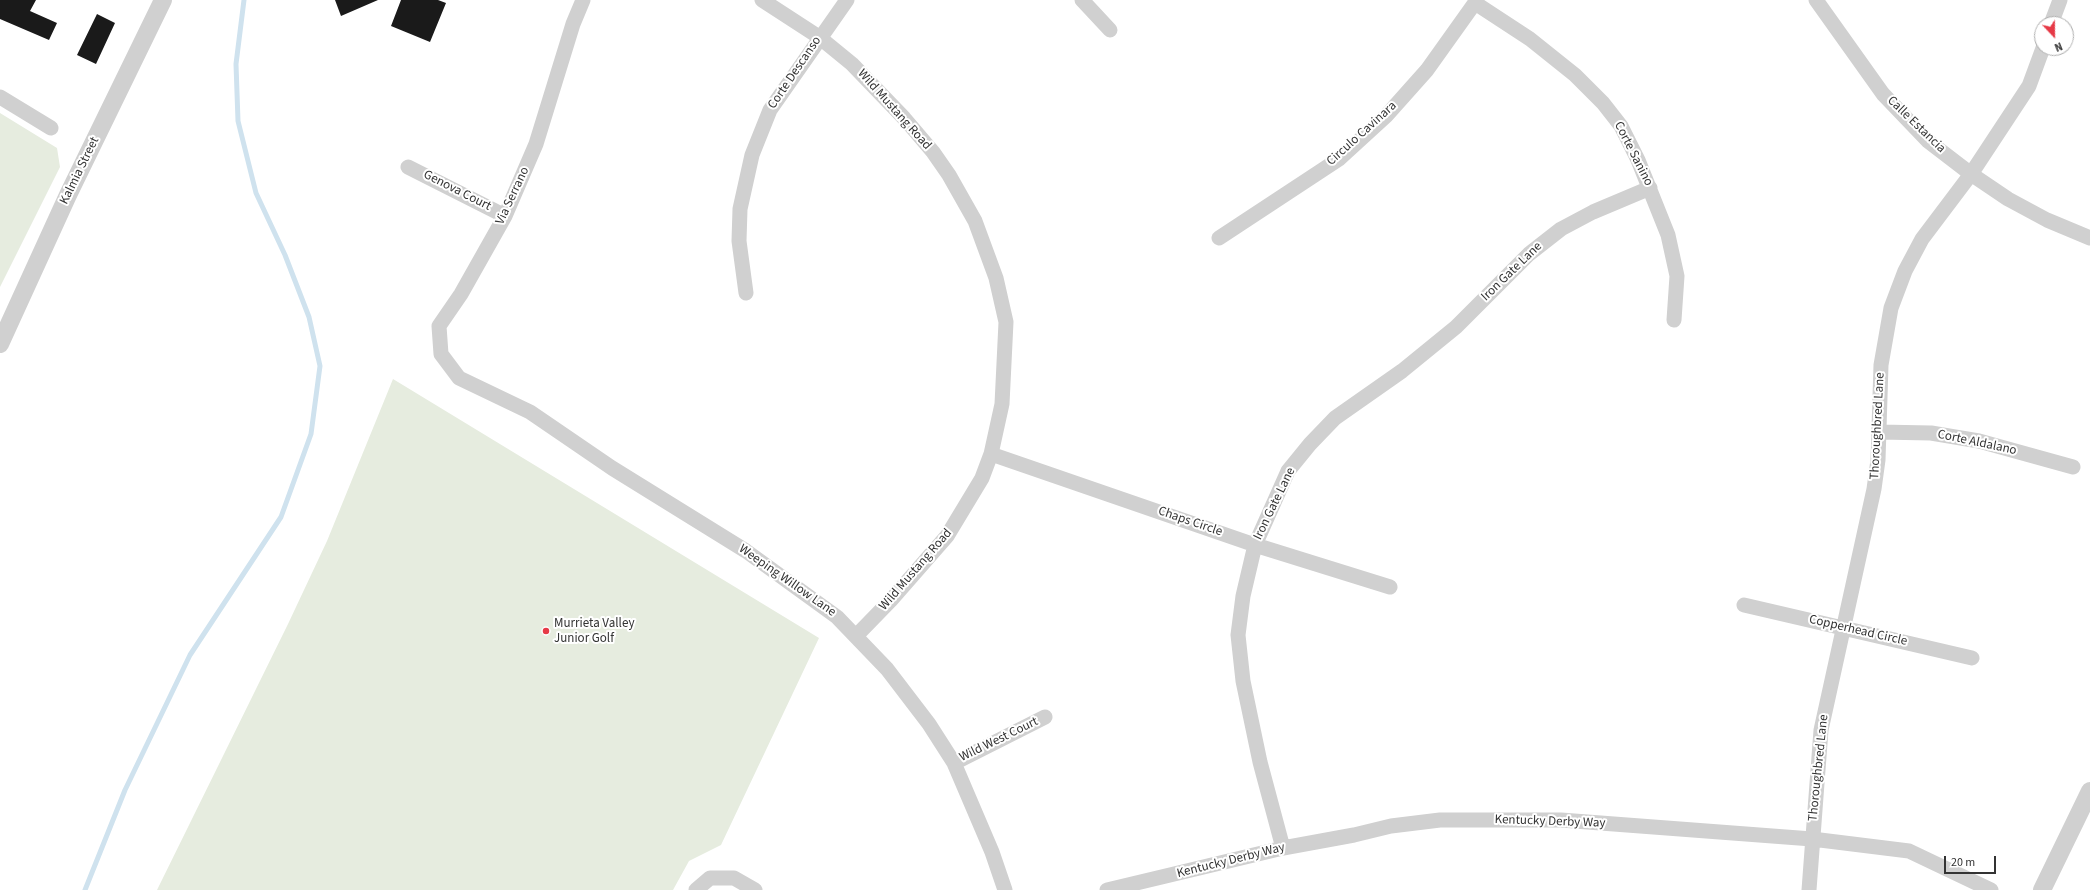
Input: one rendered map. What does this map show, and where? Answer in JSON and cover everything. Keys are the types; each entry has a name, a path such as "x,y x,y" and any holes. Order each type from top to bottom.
{"street":[{"name":"Kalmia Street","path":"0,344 68,195 163,0"},
{"name":"Via Serrano","path":"459,378 441,354 439,326 461,294 505,216 536,144 573,24 583,0"},
{"name":"Wild Mustang Road","path":"762,0 819,37 852,64 904,118 949,175 974,221 996,278 1006,322 1002,404 991,454 982,478 947,536 891,600 856,636"},
{"name":"Corte Descanso","path":"746,293 739,241 740,209 752,155 770,110 819,37 847,0"},
{"path":"1082,0 1110,30"},
{"name":"Calle Estancia","path":"1816,0 1883,94 1928,141 1971,174 2008,199 2047,220 2090,238"},
{"path":"2054,16 2060,0"},
{"name":"Corte Sanino","path":"1476,1 1530,39 1569,70 1603,103 1620,126 1638,160 1668,235 1677,276 1674,320"},
{"name":"Circulo Cavinara","path":"1219,238 1339,158 1369,132 1386,116 1427,70 1476,1"},
{"name":"Thoroughbred Lane","path":"1809,890 1821,730 1874,489 1878,460 1881,365 1891,308 1905,271 1922,238 1971,174 2029,86 2040,56"},
{"path":"0,97 51,128"},
{"name":"Genova Court","path":"408,167 505,216"},
{"name":"Iron Gate Lane","path":"1283,848 1260,762 1243,681 1238,635 1243,596 1255,544 1288,471 1310,444 1335,418 1402,371 1456,327 1529,254 1561,229 1594,212 1650,188"},
{"name":"Weeping Willow Lane","path":"459,378 530,412 612,468 746,551 837,617 887,669 929,724 954,763 989,845 1005,890"},
{"name":"Corte Aldalano","path":"1879,432 1931,433 1979,441 2073,467"},
{"name":"Chaps Circle","path":"991,454 1255,544 1390,587"},
{"name":"Copperhead Circle","path":"1744,605 1972,658"},
{"name":"Wild West Court","path":"954,763 1045,717"},
{"path":"2042,890 2090,791"},
{"name":"Kentucky Derby Way","path":"1107,890 1283,848 1354,835 1391,826 1440,820 1561,820 1812,839 1909,851 1991,890"},
{"path":"696,890 710,878 734,878 755,890"}],"shaded area":[{"path":"0,113 57,148 60,167 0,287"},
{"name":"Murrieta Valley Junior Golf","path":"393,379 819,638 721,845 689,861 673,890 157,890 288,624 327,541"}],"building":[{"path":"0,0 36,0 30,11 57,23 49,40 0,19"},
{"path":"335,0 378,0 341,16"},
{"path":"401,0 438,0 446,3 430,42 391,26"},
{"path":"97,14 115,23 96,64 77,55"}],"waterway":[{"path":"85,890 125,790 190,655 281,517 311,434 320,366 309,317 285,255 256,193 238,121 236,64 244,0"}],"place":[{"name":"Murrieta Valley Junior Golf","path":"546,631"}]}
